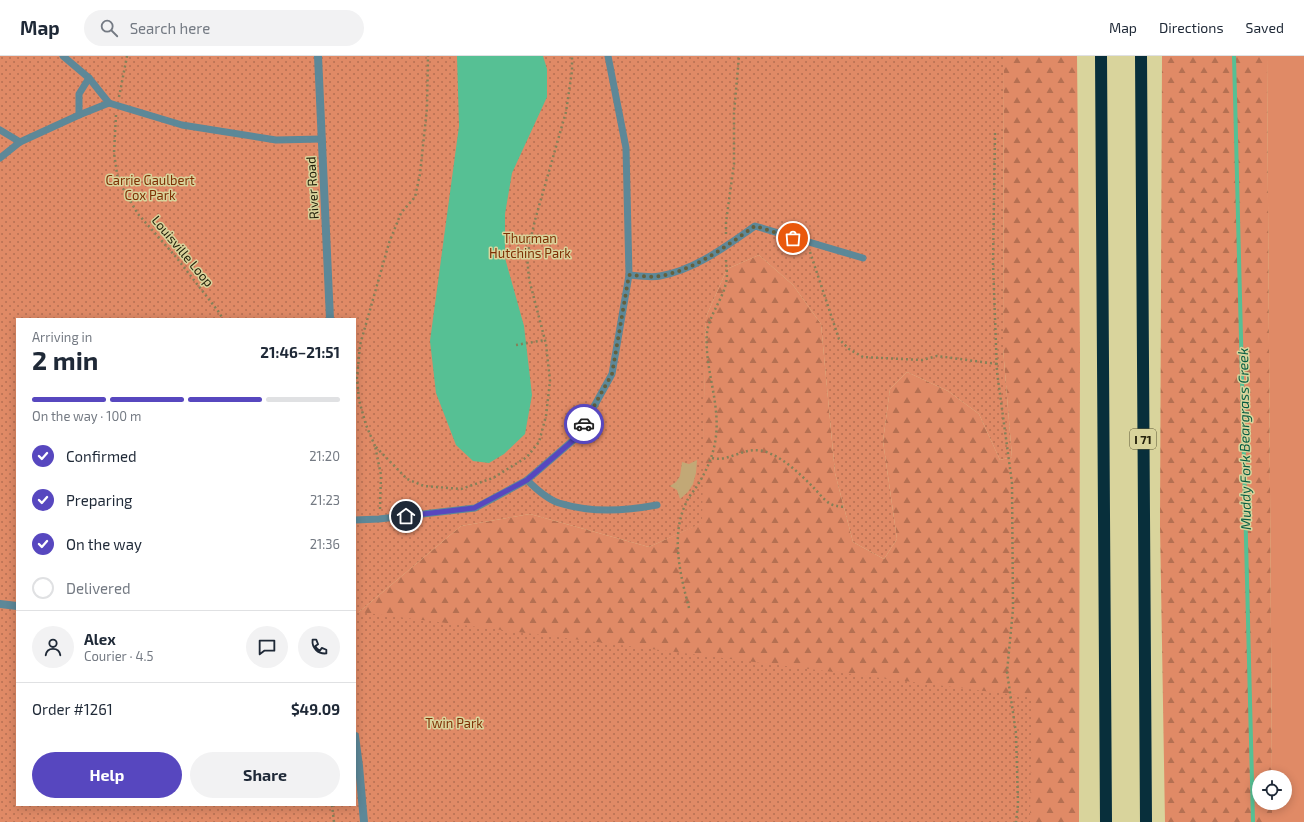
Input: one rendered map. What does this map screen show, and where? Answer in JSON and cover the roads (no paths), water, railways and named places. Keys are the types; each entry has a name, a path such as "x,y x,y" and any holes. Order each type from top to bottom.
{"highway":[{"path":"1101,56 1106,822"},
{"name":"I 71","path":"1141,56 1146,822"}],"street":[{"name":"River Road","path":"318,56 330,318"},
{"path":"0,604 16,606"},
{"path":"356,744 364,822"}],"lane":[{"path":"63,56 89,78 109,103"},
{"path":"356,520 379,519 474,508 527,480 577,437 612,374 629,275 626,148 608,56"},
{"path":"79,115 79,94 89,78"},
{"path":"0,158 20,142 109,103 182,125 276,140 322,139"},
{"path":"0,130 20,142"},
{"path":"629,275 659,276 686,268 726,246 755,226 863,258"},
{"path":"527,480 539,491 558,503 598,511 657,506"}],"waterway":[{"name":"Muddy Fork Beargrass Creek","path":"1234,56 1253,822"}],"park label":[{"name":"Carrie Gaulbert Cox Park","path":"150,188"},
{"name":"Thurman Hutchins Park","path":"530,246"},
{"name":"Twin Park","path":"454,723"}]}
